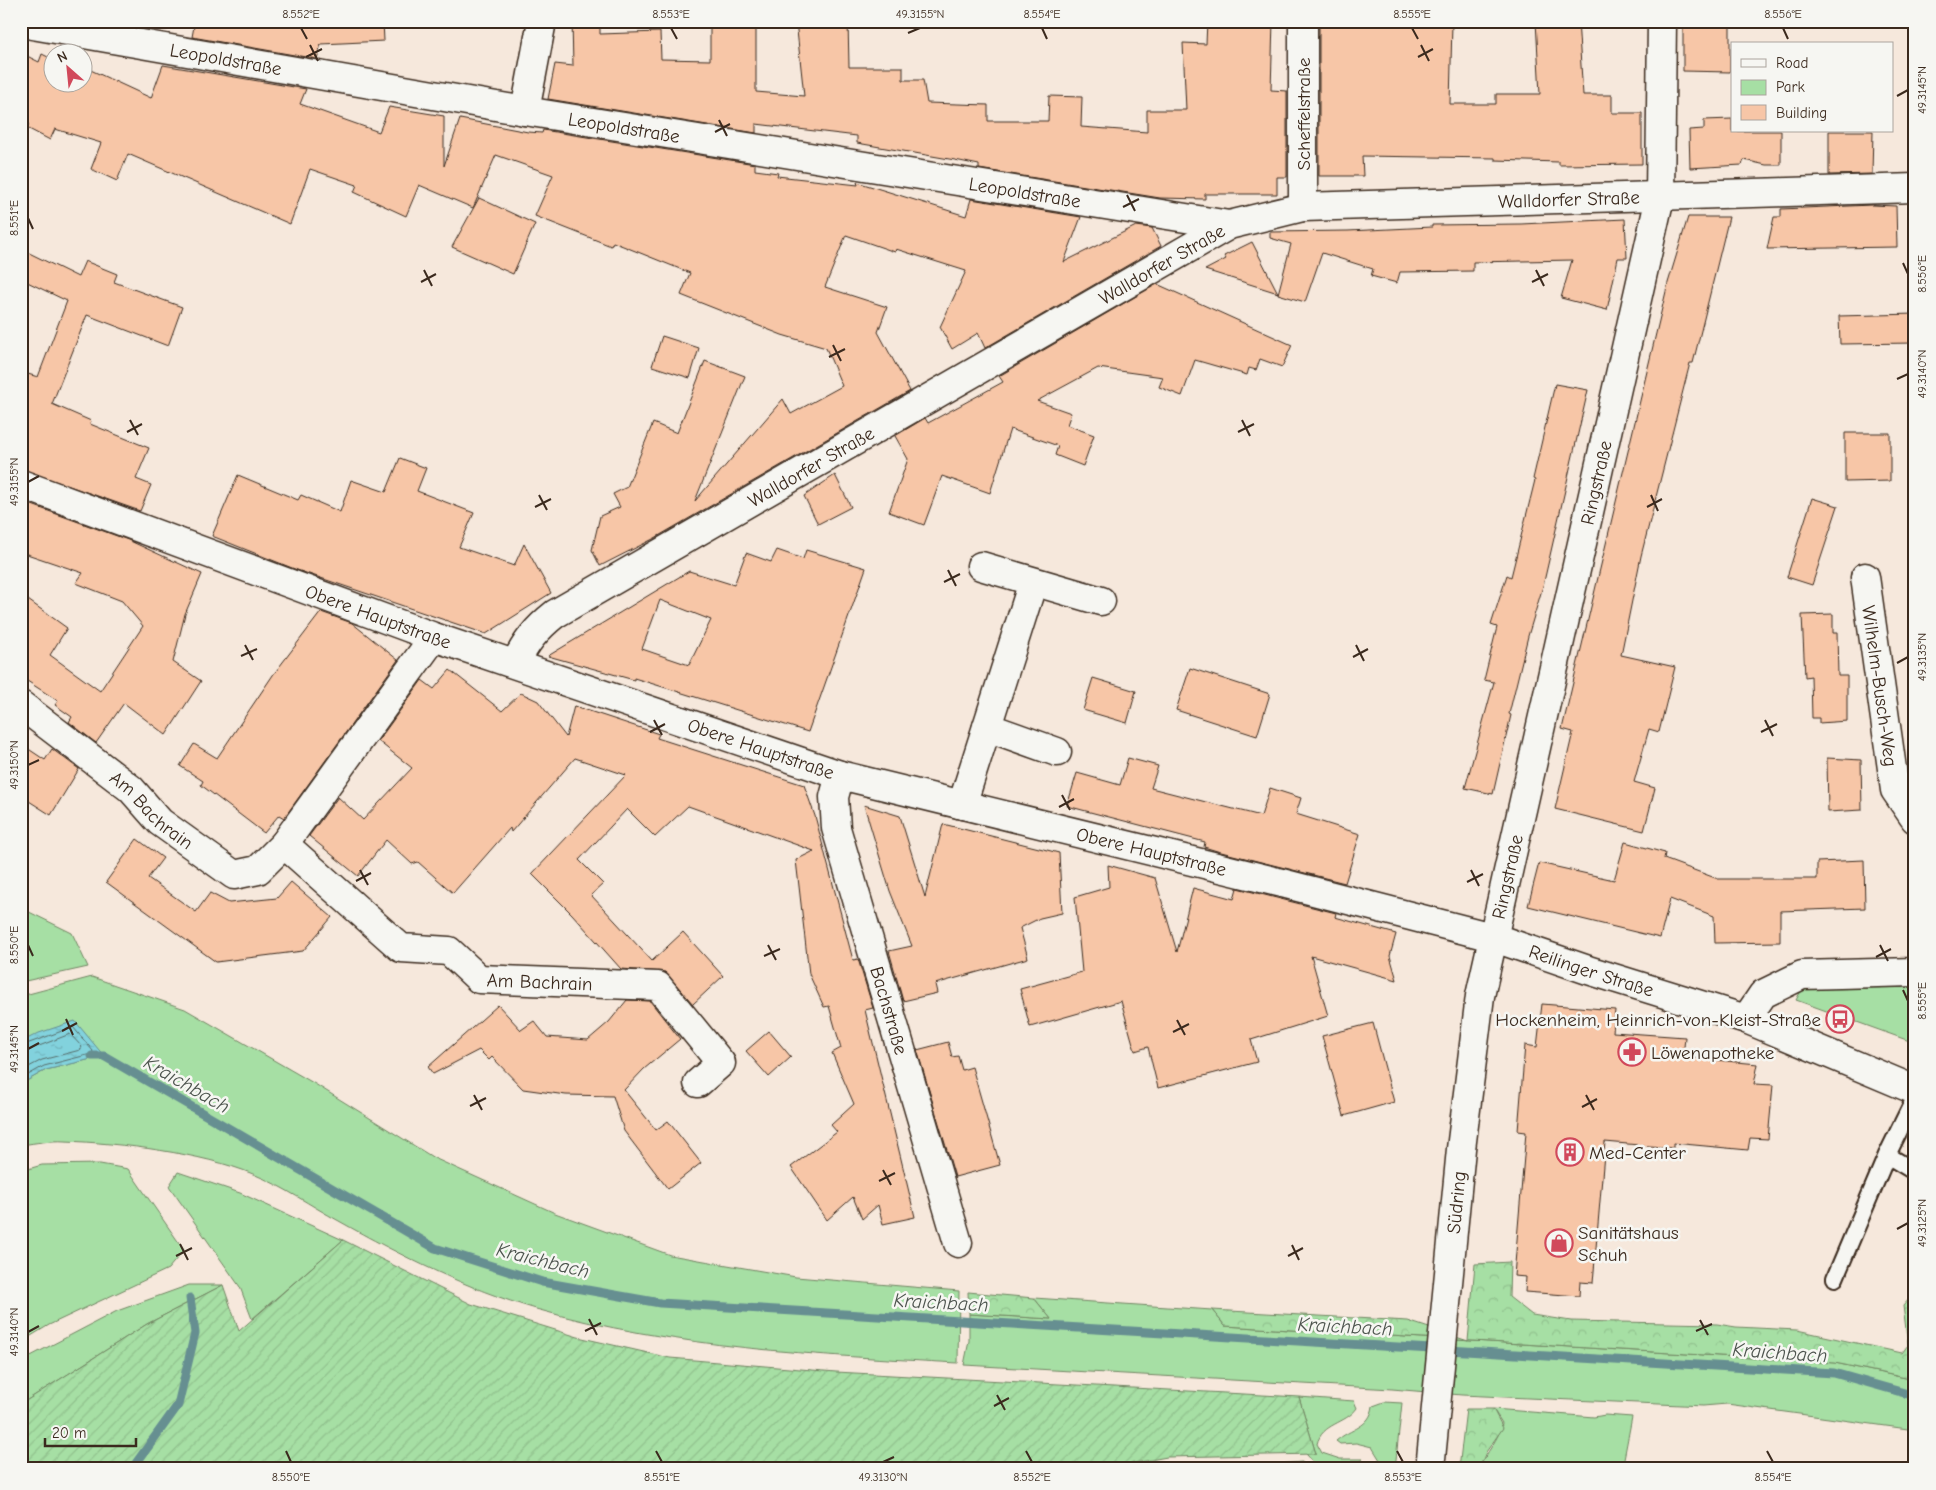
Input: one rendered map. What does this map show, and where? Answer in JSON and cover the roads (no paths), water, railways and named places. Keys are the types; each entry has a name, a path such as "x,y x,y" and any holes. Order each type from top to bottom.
{"street":[{"path":"525,111 542,21"},
{"name":"Scheffelstraße","path":"1303,21 1303,207"},
{"name":"Ringstraße","path":"1492,937 1660,197 1662,21"},
{"name":"Leopoldstraße","path":"21,23 525,111 1229,225"},
{"name":"Walldorfer Straße","path":"515,664 527,640 537,628 555,614 1229,225 1303,207 1915,188"},
{"name":"Obere Hauptstraße","path":"21,484 434,637 840,775 1282,883 1492,937"},
{"path":"981,566 1101,602"},
{"name":"Wilhelm-Busch-Weg","path":"1865,577 1895,790 1915,819"},
{"path":"962,805 1033,582"},
{"name":"Am Bachrain","path":"21,705 131,789 160,822 234,874 258,870 284,844 434,637"},
{"path":"987,727 1057,752"},
{"name":"Bachstraße","path":"840,775 834,797 836,828 958,1243"},
{"name":"Am Bachrain","path":"284,844 401,948 449,951 479,979 658,986 721,1063 698,1083"},
{"name":"Reilinger Straße","path":"1492,937 1588,970 1746,1019 1915,1090"},
{"name":"Südring","path":"1430,1469 1477,1015 1492,937"},
{"path":"1746,1019 1763,994 1802,975 1915,972"}],"lane":[{"path":"1835,1278 1887,1155 1915,1098"},
{"path":"1887,1155 1915,1172"}],"water":[{"path":"75,1021 104,1056 46,1070 21,1084 21,1042 39,1033"}],"waterway":[{"name":"Kraichbach","path":"92,1056 104,1056 435,1248 542,1282 660,1303 1834,1373 1915,1396"},
{"path":"132,1469 178,1405 195,1333 190,1298"}],"place":[{"name":"Hockenheim, Heinrich-von-Kleist-Straße","path":"1840,1019"},
{"name":"Löwenapotheke","path":"1632,1052"},
{"name":"Med-Center","path":"1570,1152"},
{"name":"Sanitätshaus Schuh","path":"1559,1243"}]}
